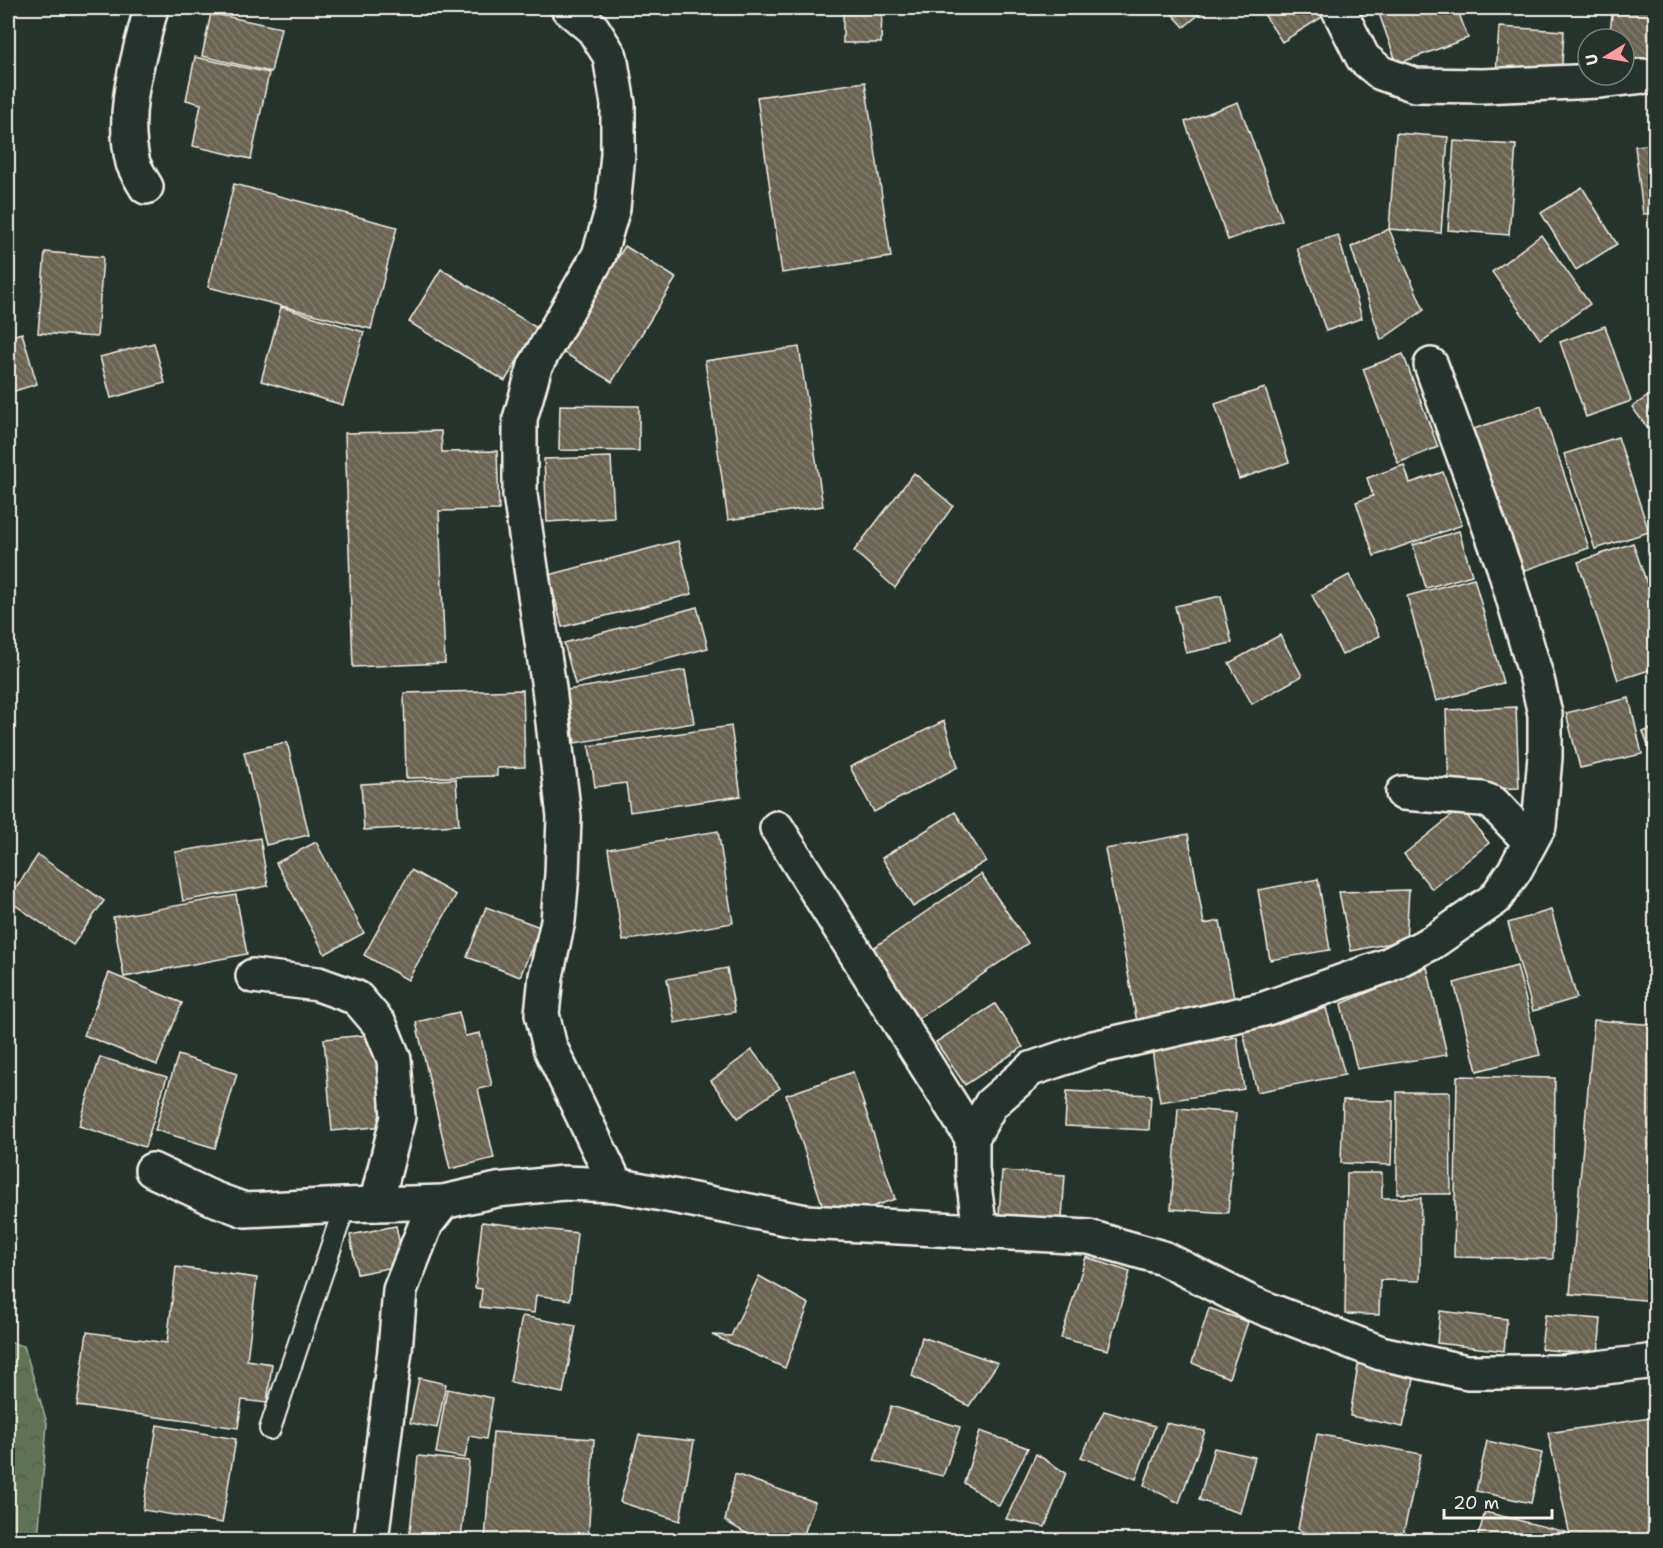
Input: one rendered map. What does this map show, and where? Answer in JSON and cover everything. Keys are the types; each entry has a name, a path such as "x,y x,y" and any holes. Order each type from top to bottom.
{"street":[{"path":"146,188 134,164 127,122 132,85 151,8"},
{"path":"1338,8 1363,58 1381,73 1415,85 1482,86 1598,81 1643,76 1656,78"},
{"path":"575,10 593,29 610,56 617,94 618,154 613,208 599,255 535,366 520,419 520,495 549,688 564,817 558,921 546,976 542,1014 550,1047 616,1185"},
{"path":"980,1231 972,1169 972,1138 992,1104 1031,1069 1093,1048 1264,1009 1386,966 1433,942 1495,899 1515,870 1539,826 1545,757 1545,714 1537,679 1504,567 1431,365"},
{"path":"1403,793 1493,803 1530,842"},
{"path":"777,828 972,1138"},
{"path":"253,976 318,984 357,998 380,1025 393,1059 398,1117 361,1204"},
{"path":"152,1170 212,1198 245,1210 443,1202 497,1190 552,1184 616,1185 806,1222 1089,1237 1163,1258 1251,1303 1381,1353 1467,1372 1563,1372 1656,1361"},
{"path":"371,1540 395,1350 400,1290 426,1224 443,1202"}],"lane":[{"path":"270,1429 361,1204"}],"green space":[{"path":"8,1342 24,1346 47,1423 38,1540 8,1540"}],"building":[{"path":"843,8 882,8 881,43 843,43"},
{"path":"1167,8 1207,8 1184,27"},
{"path":"1260,8 1323,8 1327,14 1282,42"},
{"path":"1377,8 1457,8 1468,38 1397,64"},
{"path":"1613,8 1656,8 1656,40 1652,63 1636,61 1636,27 1611,27"},
{"path":"211,13 281,28 271,72 202,56"},
{"path":"1499,27 1564,31 1561,79 1496,75"},
{"path":"195,57 269,73 251,159 193,146 201,104 186,100"},
{"path":"865,82 891,257 782,273 757,97"},
{"path":"1238,102 1282,220 1228,240 1185,122"},
{"path":"1396,133 1448,137 1441,233 1389,229"},
{"path":"1454,141 1516,145 1509,235 1448,230"},
{"path":"1656,144 1656,213 1643,214 1635,146"},
{"path":"234,184 397,227 371,329 208,287"},
{"path":"1582,187 1617,244 1576,270 1541,213"},
{"path":"1389,229 1424,310 1381,340 1351,247"},
{"path":"1338,235 1362,318 1326,331 1297,248"},
{"path":"1541,235 1590,304 1540,339 1492,272"},
{"path":"625,246 676,278 612,382 561,351"},
{"path":"45,252 103,257 97,337 38,333"},
{"path":"441,269 537,328 505,381 409,322"},
{"path":"281,307 364,332 343,405 261,381"},
{"path":"1605,326 1631,401 1586,417 1560,342"},
{"path":"22,333 37,384 8,393 8,337"},
{"path":"154,343 165,383 111,398 100,357"},
{"path":"799,347 823,506 728,520 705,361"},
{"path":"1403,354 1438,447 1398,463 1363,369"},
{"path":"1265,388 1289,462 1239,479 1215,404"},
{"path":"1656,391 1656,440 1632,407"},
{"path":"560,405 639,406 639,451 559,450"},
{"path":"1541,406 1589,548 1511,575 1462,433"},
{"path":"441,431 442,452 497,451 499,510 439,511 445,663 353,667 345,433"},
{"path":"1618,437 1649,532 1595,549 1564,454"},
{"path":"611,457 614,518 547,522 544,459"},
{"path":"1404,465 1410,483 1443,472 1462,525 1374,556 1356,502 1373,496 1367,478"},
{"path":"914,473 953,506 895,588 854,551"},
{"path":"1459,531 1472,575 1426,588 1413,545"},
{"path":"678,541 692,594 562,627 549,575"},
{"path":"1633,543 1656,610 1656,668 1618,680 1578,562"},
{"path":"1349,575 1380,636 1342,655 1312,595"},
{"path":"1474,578 1503,683 1436,701 1407,596"},
{"path":"1221,596 1232,643 1186,653 1175,606"},
{"path":"697,607 708,648 575,684 564,643"},
{"path":"1280,635 1302,676 1252,704 1229,663"},
{"path":"685,670 694,723 575,743 567,690"},
{"path":"523,690 525,767 497,768 497,776 406,778 404,693"},
{"path":"1629,698 1642,754 1580,768 1566,713"},
{"path":"1516,707 1519,788 1449,790 1446,710"},
{"path":"944,721 958,767 874,812 850,767"},
{"path":"731,726 741,796 630,812 626,783 595,787 589,746"},
{"path":"1656,727 1656,768 1643,732"},
{"path":"287,742 309,835 266,845 244,752"},
{"path":"456,779 459,825 364,830 361,784"},
{"path":"1461,808 1489,843 1432,889 1404,854"},
{"path":"955,812 986,861 913,907 882,858"},
{"path":"718,831 733,923 623,941 608,849"},
{"path":"1188,834 1204,924 1220,921 1235,1004 1137,1022 1105,849"},
{"path":"260,838 268,886 183,901 175,852"},
{"path":"316,842 364,933 325,954 276,863"},
{"path":"38,855 104,901 73,945 8,900"},
{"path":"411,870 456,895 408,980 364,955"},
{"path":"981,874 1028,943 913,1022 866,953"},
{"path":"1318,879 1330,950 1270,960 1258,890"},
{"path":"1409,890 1406,940 1351,951 1339,892"},
{"path":"236,895 247,954 124,977 113,917"},
{"path":"486,907 540,927 520,977 467,957"},
{"path":"1551,910 1577,998 1533,1011 1508,923"},
{"path":"1517,966 1540,1055 1477,1071 1454,983"},
{"path":"1427,967 1447,1055 1357,1069 1341,1004"},
{"path":"727,968 735,1012 675,1023 667,979"},
{"path":"109,973 182,1003 157,1065 84,1035"},
{"path":"995,1004 1023,1047 965,1085 936,1042"},
{"path":"1326,1008 1345,1075 1257,1092 1243,1032"},
{"path":"459,1012 465,1036 480,1033 492,1086 478,1089 494,1158 450,1169 416,1022"},
{"path":"1594,1020 1656,1025 1656,1301 1570,1294"},
{"path":"377,1034 385,1126 332,1131 324,1039"},
{"path":"1237,1037 1244,1089 1160,1102 1152,1050"},
{"path":"752,1050 780,1088 738,1118 711,1081"},
{"path":"178,1055 237,1074 215,1148 155,1130"},
{"path":"100,1057 167,1077 145,1147 79,1126"},
{"path":"853,1072 895,1199 828,1222 786,1095"},
{"path":"1457,1076 1555,1078 1553,1259 1454,1257"},
{"path":"1067,1091 1151,1095 1149,1130 1065,1126"},
{"path":"1397,1092 1450,1092 1451,1194 1397,1194"},
{"path":"1343,1100 1393,1101 1391,1165 1341,1163"},
{"path":"1178,1108 1236,1113 1228,1213 1171,1209"},
{"path":"1002,1171 1065,1175 1062,1218 999,1215"},
{"path":"1347,1173 1382,1173 1382,1198 1421,1198 1420,1281 1380,1280 1379,1315 1345,1314"},
{"path":"482,1222 577,1233 570,1300 536,1295 534,1313 480,1307 482,1289 475,1288"},
{"path":"396,1226 404,1265 357,1274 350,1235"},
{"path":"1086,1257 1130,1272 1108,1350 1061,1338"},
{"path":"176,1267 257,1278 247,1360 272,1364 267,1403 242,1400 238,1428 77,1406 87,1332 167,1343"},
{"path":"759,1276 809,1304 785,1368 712,1335 731,1336"},
{"path":"1209,1308 1248,1322 1229,1378 1192,1363"},
{"path":"1440,1311 1507,1319 1504,1351 1437,1343"},
{"path":"1545,1315 1601,1319 1598,1355 1541,1349"},
{"path":"522,1316 576,1326 563,1393 510,1382"},
{"path":"922,1337 998,1363 969,1406 912,1376"},
{"path":"1359,1359 1415,1375 1403,1427 1350,1416"},
{"path":"419,1378 446,1384 437,1428 410,1423"},
{"path":"447,1389 493,1398 486,1439 469,1436 465,1458 436,1453"},
{"path":"891,1406 960,1427 943,1476 874,1461"},
{"path":"1104,1411 1155,1426 1136,1479 1081,1457"},
{"path":"1650,1418 1656,1467 1656,1540 1571,1540 1548,1433"},
{"path":"1166,1423 1205,1431 1179,1503 1144,1485"},
{"path":"157,1425 236,1439 222,1523 143,1510"},
{"path":"980,1431 1028,1448 999,1506 964,1483"},
{"path":"493,1432 594,1439 588,1540 485,1540"},
{"path":"1317,1434 1421,1454 1402,1540 1369,1537 1368,1540 1316,1540 1298,1529"},
{"path":"639,1435 694,1441 680,1521 620,1502"},
{"path":"1487,1441 1542,1453 1531,1503 1476,1491"},
{"path":"1214,1448 1255,1457 1240,1513 1199,1500"},
{"path":"1036,1454 1066,1473 1045,1527 1006,1519"},
{"path":"418,1456 469,1461 461,1540 409,1540"},
{"path":"735,1474 815,1502 802,1540 757,1540 725,1521"},
{"path":"1485,1512 1566,1532 1564,1540 1477,1540"},
{"path":"179,1535 222,1540 178,1540"}]}
